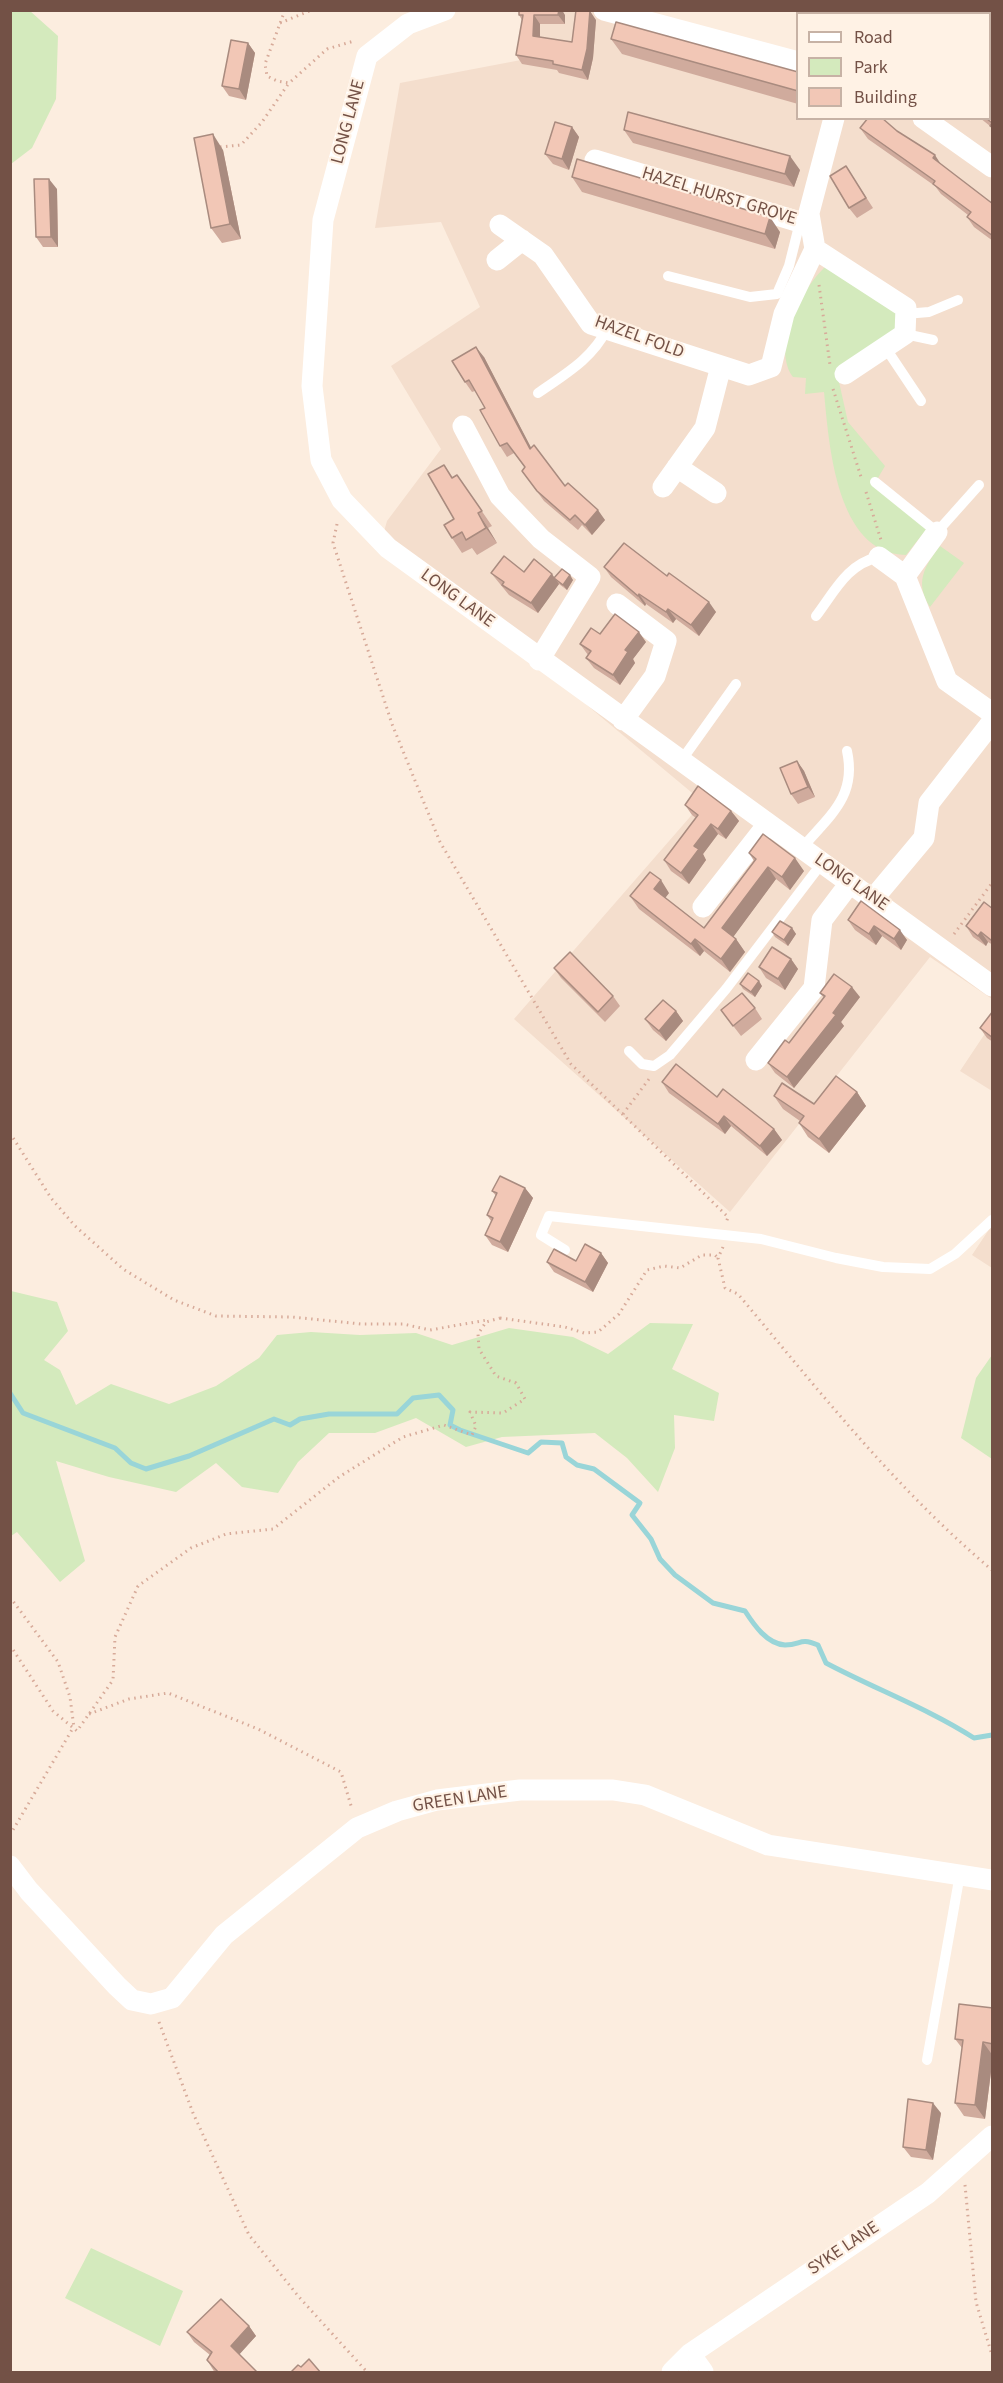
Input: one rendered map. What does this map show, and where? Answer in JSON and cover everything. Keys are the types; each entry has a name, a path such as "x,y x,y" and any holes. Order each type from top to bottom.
{"street":[{"name":"LONG LANE","path":"445,10 408,24 367,56 323,220 312,386 321,460 342,500 388,548 539,660 993,986"},
{"path":"604,10 796,61"},
{"name":"HAZEL HURST GROVE","path":"595,160 804,218 833,120"},
{"path":"926,120 993,167"},
{"path":"804,218 815,249 906,308 905,324 885,347 836,374"},
{"name":"HAZEL FOLD","path":"500,225 543,255 591,324 749,375 771,368 784,314 815,249"},
{"path":"497,260 522,240"},
{"path":"663,487 705,428 721,366"},
{"path":"463,426 500,496 541,539 590,577 539,660"},
{"path":"677,467 716,494"},
{"path":"905,576 937,532"},
{"path":"881,550 905,576 947,681 993,713"},
{"path":"617,604 666,641 655,676 623,720"},
{"path":"873,899 924,838 929,803 993,722"},
{"path":"703,907 768,824"},
{"path":"756,1060 814,988 822,920 850,883"},
{"name":"GREEN LANE","path":"151,2004 172,1998 224,1935 357,1828 397,1811 438,1800 520,1790 614,1790 645,1795 768,1845 993,1880"},
{"path":"10,1866 29,1891 117,1986 132,2000 151,2004"},
{"name":"SYKE LANE","path":"672,2373 690,2354 928,2193 993,2136"},
{"path":"690,2354 703,2373"}],"lane":[{"path":"668,276 750,297 777,294 789,266 804,218"},
{"path":"905,324 958,300"},
{"path":"905,324 933,340"},
{"path":"538,393 584,361 597,348 607,329"},
{"path":"885,347 921,401"},
{"path":"875,483 937,532 980,485"},
{"path":"816,616 847,574 862,561 881,550"},
{"path":"681,761 736,684"},
{"path":"802,848 841,801 849,786 847,751"},
{"path":"629,1051 642,1064 654,1066 660,1064 726,988 822,863"},
{"path":"565,1250 541,1235 549,1216 760,1239 883,1267 930,1269 955,1254 993,1220"},
{"path":"927,2060 960,1874"}],"path":[{"path":"285,10 265,64 267,76 289,83"},
{"path":"278,24 312,10"},
{"path":"209,148 241,145 262,122 289,83 327,49 363,38"},
{"path":"819,285 836,374 881,550"},
{"path":"342,500 333,543 392,724 440,842 571,1064 728,1216 722,1234 723,1247 718,1258 725,1288 738,1294 884,1468 947,1532 993,1570"},
{"path":"943,949 993,883"},
{"path":"623,1114 660,1064"},
{"path":"10,1133 51,1198 75,1226 123,1269 142,1279 156,1291 216,1316 292,1317 362,1324 403,1324 430,1330 500,1318 565,1327 584,1333 598,1332 619,1314 646,1270 664,1266 680,1268 702,1255 715,1255 718,1258"},
{"path":"10,1645 53,1711 77,1731 113,1680 116,1637 138,1586 191,1548 226,1534 273,1529 339,1477 403,1437 444,1425 472,1435 476,1426 470,1412 503,1413 525,1399 516,1383 496,1376 479,1349 478,1334 486,1322 500,1318"},
{"path":"10,1597 58,1662 70,1697 74,1729 10,1835"},
{"path":"88,1715 129,1699 168,1693 217,1711 258,1729 341,1772 357,1828"},
{"path":"151,2004 194,2113 249,2235 367,2373"},
{"path":"963,2162 976,2302 993,2355"}],"shaded area":[{"path":"892,10 992,11 992,999 930,957 730,1212 514,1019 703,802 383,535 387,521 441,449 391,366 480,307 441,222 375,228 400,83 521,60 537,11 616,11 796,80 796,120 991,120 991,12 891,12"},
{"path":"992,1023 992,1091 960,1071"},
{"path":"992,1225 992,1268 972,1255"}],"green space":[{"path":"11,10 30,11 58,36 56,99 32,148 11,164"},
{"path":"825,267 900,312 894,341 839,382 848,422 885,466 875,483 929,526 906,555 883,550 864,536 851,517 841,493 834,466 824,392 805,394 806,378 793,377 787,364 785,350 792,319 807,290"},
{"path":"940,546 964,563 930,607 923,590 923,575"},
{"path":"11,1291 57,1302 68,1331 44,1360 60,1370 76,1405 111,1384 169,1404 216,1386 259,1358 277,1335 311,1332 360,1335 416,1333 452,1345 509,1328 573,1337 608,1354 650,1323 693,1324 672,1369 719,1393 714,1421 674,1415 675,1448 658,1492 627,1458 595,1433 502,1437 466,1447 416,1418 375,1433 329,1433 298,1462 278,1493 242,1487 216,1463 176,1492 109,1477 56,1461 85,1561 60,1582 17,1532 11,1536"},
{"path":"992,1355 992,1459 961,1438 976,1378"},
{"path":"91,2248 183,2291 160,2346 65,2298"}],"building":[{"path":"519,10 559,10 558,15 534,15 533,36 572,42 576,10 590,10 587,49 582,70 553,64 553,61 516,55 523,15 519,15"},
{"path":"616,22 796,71 796,90 611,39"},
{"path":"231,40 248,43 239,89 222,86"},
{"path":"991,97 993,98 993,128 990,126 992,123 988,120 991,120"},
{"path":"628,112 790,156 785,174 624,130"},
{"path":"866,120 884,120 897,131 935,155 933,158 993,204 993,236 967,217 971,212 933,184 935,181 860,128"},
{"path":"555,122 572,127 562,159 545,154"},
{"path":"213,134 230,224 211,228 194,138"},
{"path":"577,159 770,217 765,234 572,177"},
{"path":"846,166 866,198 849,208 830,176"},
{"path":"34,179 49,179 51,237 36,237"},
{"path":"476,347 530,449 534,445 565,486 568,483 598,510 585,525 575,515 570,520 537,491 522,471 525,467 507,443 500,446 480,410 485,408 469,380 465,382 452,361"},
{"path":"444,465 452,478 457,475 482,511 478,513 486,528 466,540 462,532 452,538 444,525 454,519 428,474"},
{"path":"624,543 667,576 669,573 709,602 691,625 668,609 666,612 639,594 638,596 604,567"},
{"path":"504,556 524,572 534,559 552,574 531,603 502,585 504,582 491,573"},
{"path":"562,569 570,575 563,585 554,578"},
{"path":"615,614 639,632 625,650 628,652 613,675 586,658 591,651 580,644 591,628 600,634"},
{"path":"797,761 808,787 791,794 780,768"},
{"path":"698,786 731,811 718,829 711,824 694,846 699,849 681,873 664,860 698,815 685,805"},
{"path":"763,834 795,858 782,877 768,867 722,928 736,939 721,959 695,939 691,944 630,896 650,872 661,880 654,889 704,928 756,859 749,853"},
{"path":"861,901 900,930 894,939 874,926 869,934 848,920"},
{"path":"984,902 993,909 993,938 991,940 981,932 978,936 966,926"},
{"path":"780,921 792,928 784,940 772,932"},
{"path":"772,947 791,959 778,979 759,967"},
{"path":"570,952 613,996 598,1012 554,968"},
{"path":"748,973 759,981 751,992 740,984"},
{"path":"834,974 852,987 833,1013 836,1015 787,1077 768,1063 785,1040 789,1043 825,996 820,993"},
{"path":"742,993 755,1008 733,1026 721,1010"},
{"path":"663,1000 676,1011 659,1031 645,1019"},
{"path":"993,1011 993,1038 980,1028"},
{"path":"676,1064 717,1097 723,1089 774,1129 760,1146 724,1116 718,1124 662,1082"},
{"path":"836,1076 857,1092 819,1139 799,1123 804,1116 774,1096 782,1083 814,1104"},
{"path":"500,1176 525,1188 500,1242 485,1235 493,1218 487,1215 497,1193 492,1191"},
{"path":"585,1244 601,1253 585,1282 547,1262 554,1249 576,1261"},
{"path":"959,2004 993,2008 993,2044 983,2042 975,2105 955,2103 963,2040 955,2039"},
{"path":"908,2099 933,2103 926,2150 903,2147"},
{"path":"221,2299 249,2326 231,2346 258,2373 219,2373 207,2360 212,2352 187,2332"},
{"path":"309,2359 321,2373 290,2373 298,2365 301,2367"}],"waterway":[{"path":"10,1393 23,1413 115,1448 131,1463 146,1469 189,1456 274,1419 290,1425 300,1419 329,1414 397,1414 413,1398 439,1395 453,1410 450,1425 460,1430 528,1453 541,1442 562,1443 566,1457 577,1465 594,1469 640,1503 632,1515 651,1539 660,1559 675,1575 713,1603 745,1611 757,1628 772,1641 785,1645 804,1641 818,1645 826,1663 938,1717 974,1738 992,1735"}]}
